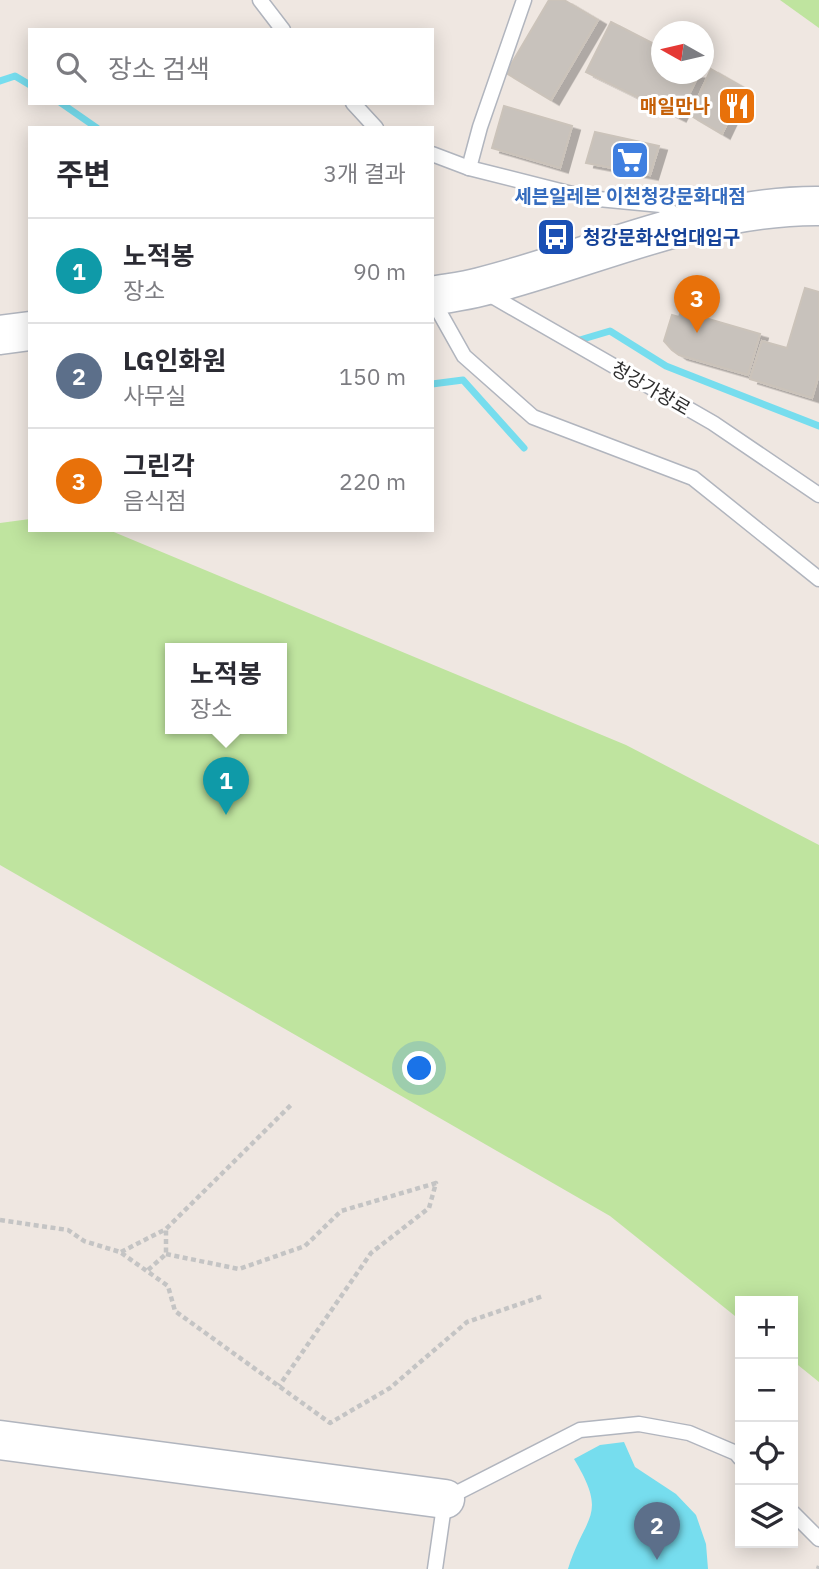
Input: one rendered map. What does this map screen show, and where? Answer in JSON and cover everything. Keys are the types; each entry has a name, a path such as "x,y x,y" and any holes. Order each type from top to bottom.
{"street":[{"path":"434,297 478,288 688,224 784,205 819,206"},
{"path":"0,335 28,331"},
{"path":"0,1440 445,1499"}],"lane":[{"path":"260,0 281,28"},
{"path":"469,168 480,127 524,0"},
{"path":"355,105 374,126"},
{"path":"434,155 469,168 588,198 661,205 688,224"},
{"name":"청강가창로","path":"478,288 713,423 819,495"},
{"path":"434,301 464,356 533,417 692,478 819,579"},
{"path":"435,1569 445,1499 580,1430 639,1424 689,1433 735,1456"},
{"path":"798,1518 819,1539"}],"path":[{"path":"120,1252 166,1229 292,1104"},
{"path":"166,1254 239,1269 305,1246 341,1211 436,1183 429,1208 372,1253 279,1387"},
{"path":"0,1220 68,1230 84,1241 120,1252 168,1286 175,1311 330,1423 390,1388 467,1322 543,1296"},
{"path":"148,1270 166,1254 166,1229"}],"green space":[{"path":"780,0 819,0 819,28"},
{"path":"28,519 28,532 114,532 626,745 819,845 819,1382 798,1365 798,1296 735,1296 735,1316 610,1216 0,865 0,523"}],"water":[{"path":"624,1442 635,1467 676,1494 696,1515 706,1544 708,1569 568,1569 587,1525 592,1505 590,1493 574,1459 600,1445"}],"building":[{"path":"549,0 564,0 598,20 551,100 506,73"},
{"path":"611,22 651,42 651,84 694,84 678,117 586,72"},
{"path":"714,71 744,88 722,134 690,115 704,84 714,84"},
{"path":"504,106 572,126 560,168 492,148"},
{"path":"595,132 659,146 650,175 586,163"},
{"path":"805,288 819,292 819,374 812,398 750,379 762,341 787,348"},
{"path":"681,311 760,334 748,375 679,355 672,350 664,341 672,315 679,317"}],"waterway":[{"path":"0,81 15,76 28,84"},
{"path":"64,105 94,126"},
{"path":"573,342 610,331 666,366 819,426"},
{"path":"434,384 463,380 524,448"}],"place":[{"name":"매일만나","path":"737,106"},
{"name":"세븐일레븐 이천청강문화대점","path":"630,160"},
{"name":"청강문화산업대입구","path":"556,237"},
{"name":"그린각","path":"697,333"},
{"name":"노적봉","path":"226,815"},
{"name":"LG인화원","path":"657,1560"}]}
